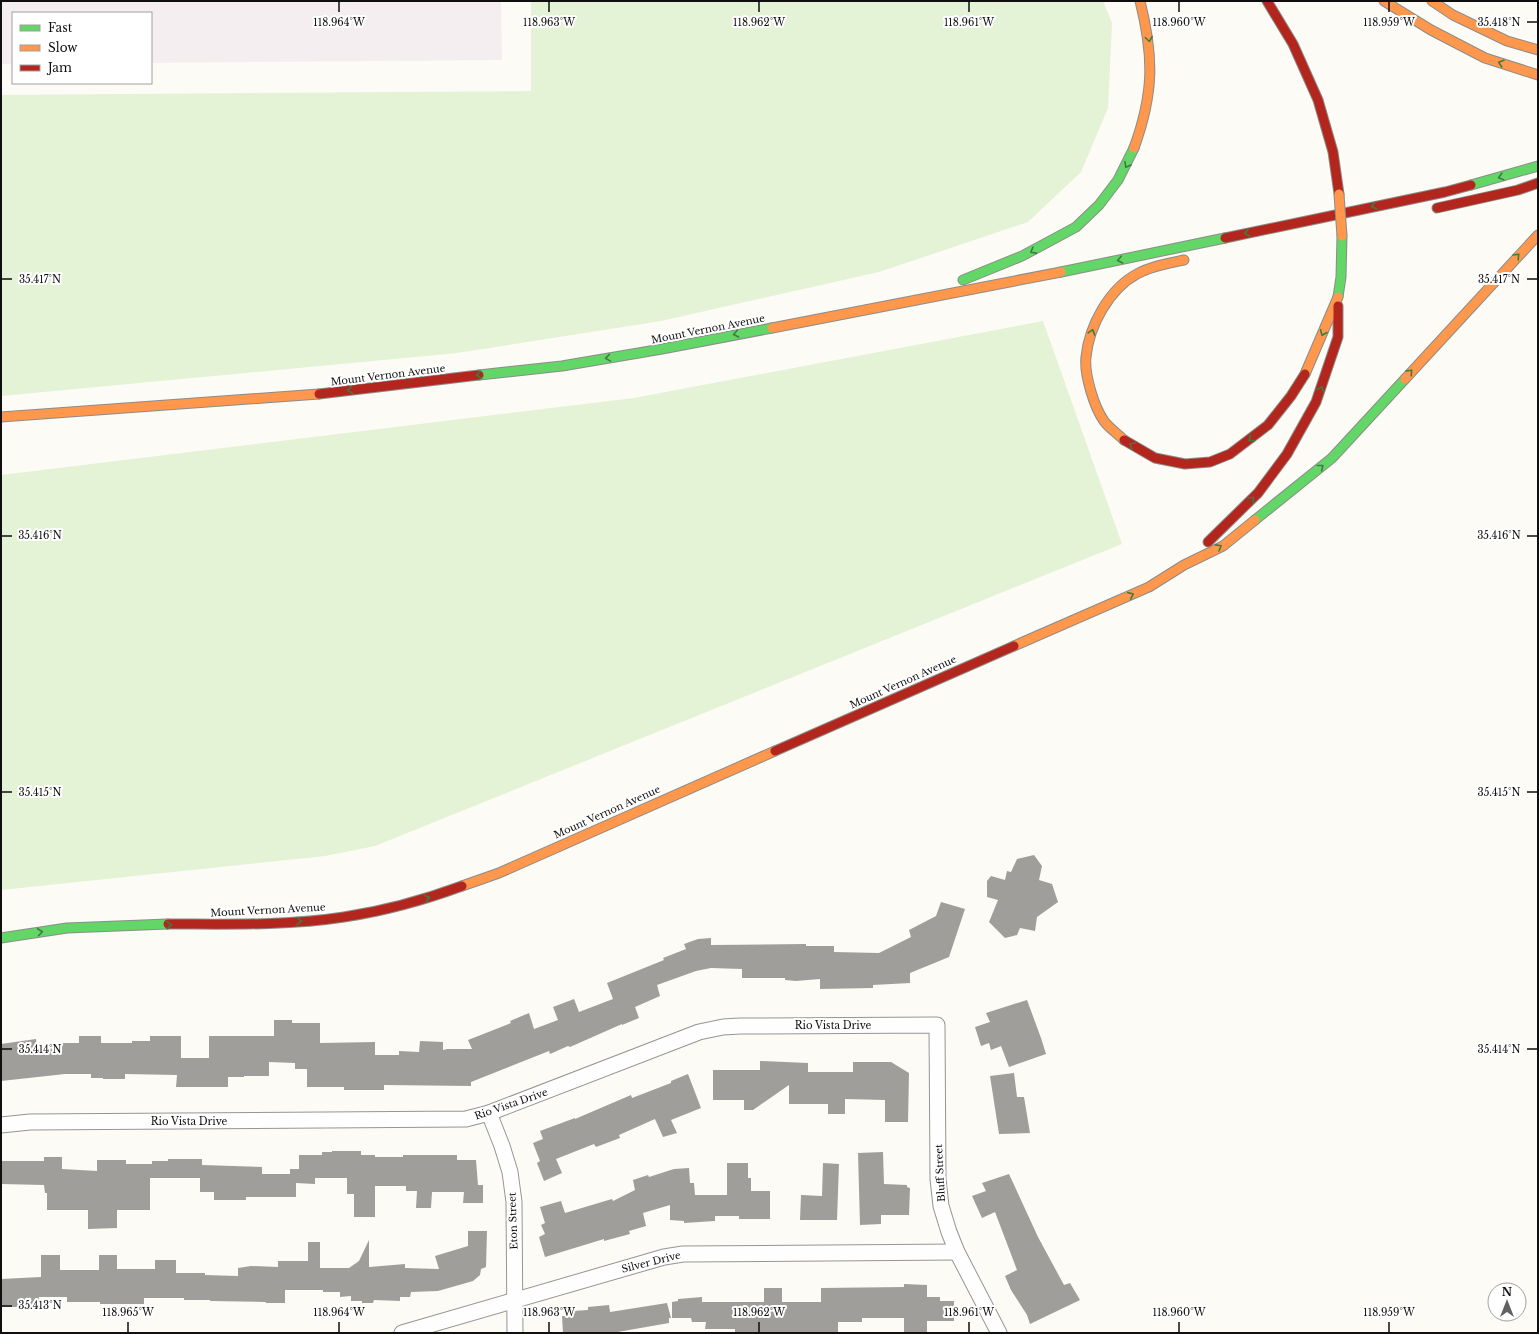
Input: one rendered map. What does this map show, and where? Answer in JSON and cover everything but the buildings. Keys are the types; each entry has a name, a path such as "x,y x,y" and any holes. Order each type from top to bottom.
{"main road":[{"path":"774,327 946,286 1031,253 1075,228 1099,205 1117,183 1131,157 1142,130 1149,101 1151,72 1150,42 1146,17 1140,1"},
{"path":"1184,565 1258,493 1287,454 1316,402 1338,336 1338,296 1341,277 1342,236 1339,194 1333,152 1318,100 1293,44 1267,1"},
{"path":"1384,1 1431,30 1485,58 1538,75"},
{"path":"1432,1 1453,15 1507,41 1538,50"},
{"path":"774,327 1085,267 1437,193 1538,166"},
{"path":"1425,211 1518,190 1538,183"},
{"path":"1332,230 1347,227"},
{"path":"1184,565 1223,546 1332,458 1538,235"},
{"path":"1191,259 1168,263 1137,274 1117,290 1103,308 1092,330 1086,358 1090,390 1104,421 1123,440 1155,458 1185,464 1210,462 1230,454 1268,425 1291,396 1308,368 1338,296"},
{"name":"Mount Vernon Avenue","path":"1,417 326,393 562,366 662,349 774,327"},
{"name":"Mount Vernon Avenue","path":"1,938 67,928 270,923 322,920 378,911 457,889 499,872 1149,587 1184,565"}],"street":[{"name":"Rio Vista Drive","path":"1,1125 30,1122 466,1119 490,1113 699,1032 723,1027 937,1025"},
{"name":"Bluff Street","path":"937,1025 938,1179 941,1206 957,1252 999,1333"},
{"name":"Eton Street","path":"490,1113 510,1172 514,1202 515,1333"},
{"name":"Silver Drive","path":"402,1333 664,1257 683,1254 957,1252"}],"shaded area":[{"path":"1,1 501,1 502,60 152,63 152,12 12,12 12,64 1,64"}],"green space":[{"path":"531,1 1103,1 1112,23 1108,108 1081,172 1028,222 879,272 661,321 457,353 1,396 1,95 531,91"},
{"path":"1043,321 1122,544 375,846 325,856 1,890 1,475 634,398"}],"traffic: fast":[{"path":"963,280 1022,256 1076,227 1099,205 1118,180 1134,148"},
{"path":"1471,185 1538,166"},
{"path":"1338,297 1341,277 1342,236"},
{"path":"1061,272 1225,238"},
{"path":"479,375 562,366 772,328"},
{"path":"1255,520 1332,458 1405,379"},
{"path":"1,938 67,928 168,924"}],"traffic: slow":[{"path":"1134,148 1145,110 1150,75 1148,40 1140,1"},
{"path":"1384,1 1431,30 1485,58 1538,75"},
{"path":"1432,1 1453,15 1507,41 1538,50"},
{"path":"1339,194 1342,236"},
{"path":"1405,379 1538,235"},
{"path":"1124,440 1104,421 1090,390 1086,357 1091,333 1109,299 1127,281 1148,269 1184,260"},
{"path":"772,328 1061,272"},
{"path":"1305,374 1338,297"},
{"path":"1,417 319,394"},
{"path":"1014,646 1149,587 1184,565 1223,546 1255,520"},
{"path":"462,886 499,873 775,751"}],"traffic: jam":[{"path":"1267,1 1293,44 1318,100 1333,152 1339,194"},
{"path":"1437,208 1518,190 1538,183"},
{"path":"1225,238 1445,192 1471,185"},
{"path":"1208,542 1258,493 1287,454 1316,402 1338,337 1338,306"},
{"path":"1124,440 1155,458 1185,464 1210,462 1230,454 1268,425 1291,396 1305,374"},
{"path":"319,394 479,375"},
{"path":"775,751 1014,646"},
{"path":"168,924 256,924 322,920 359,915 389,908 433,896 462,886"}]}
